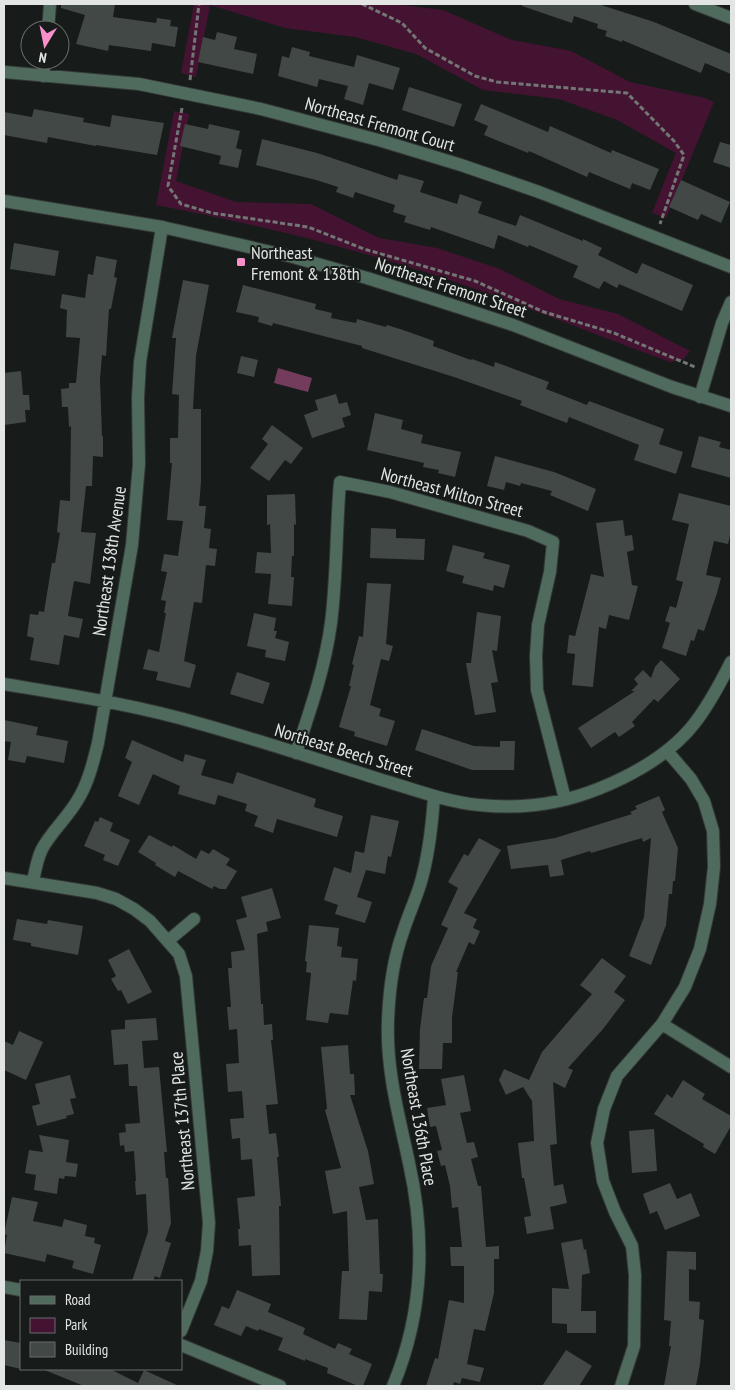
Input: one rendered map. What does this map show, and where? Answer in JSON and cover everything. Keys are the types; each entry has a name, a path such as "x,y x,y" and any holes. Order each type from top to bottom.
{"street":[{"path":"49,20 50,4"},
{"path":"695,4 731,18"},
{"path":"43,76 44,70"},
{"name":"Northeast Fremont Court","path":"4,72 139,84 188,93 382,141 452,162 539,192 731,267"},
{"name":"Northeast Fremont Street","path":"4,201 162,227 294,257 413,292 513,325 642,376 731,406"},
{"name":"Northeast 138th Avenue","path":"33,882 38,858 43,847 77,801 85,784 92,766 106,701 137,507 140,362 162,227"},
{"path":"700,397 722,323 731,302"},
{"name":"Northeast Milton Street","path":"296,753 316,689 331,625 336,583 340,482 390,492 519,528 553,542 550,572 538,624 536,656 538,690 565,799"},
{"name":"Northeast Beech Street","path":"4,684 106,701 201,723 434,796 477,805 508,807 537,805 598,789 634,772 667,751 693,725 717,690 731,662"},
{"path":"621,1386 634,1346 635,1275 632,1246 615,1212 604,1181 597,1143 604,1109 617,1076 662,1024 685,987 700,949 710,904 714,866 713,831 704,801 691,778 667,751"},
{"name":"Northeast 136th Place","path":"393,1386 404,1359 411,1334 419,1276 420,1236 417,1202 394,1100 388,1052 388,1019 394,964 420,886 427,857 434,796"},
{"name":"Northeast 137th Place","path":"4,878 116,899 134,908 150,921 169,940 179,954 186,976 209,1223 207,1251 201,1281 182,1328"},
{"path":"169,940 194,919"},
{"path":"662,1024 731,1067"},
{"path":"4,1287 20,1290"},
{"path":"182,1344 280,1386"}],"path":[{"path":"199,4 188,93 182,107 168,186 180,204 212,213 308,227 364,249 475,281 544,312 614,333 707,372"},
{"path":"362,4 402,24 425,48 475,76 497,82 627,93 674,141 684,155 655,236"}],"green space":[{"path":"194,4 393,4 443,10 512,40 571,51 630,82 705,98 714,102 666,218 652,213 676,153 617,120 559,99 483,90 416,54 355,37 285,28 210,5 196,77 181,73"},
{"path":"174,111 189,114 176,181 236,202 311,204 379,238 437,248 500,269 559,299 618,314 690,351 683,360 670,362 503,299 410,267 302,237 156,205"}],"shaded area":[{"path":"278,368 312,378 308,392 274,383"}],"building":[{"path":"61,4 115,4 113,17 156,23 157,18 171,20 170,26 178,27 175,47 152,43 151,51 109,45 108,51 76,44 85,15 61,8"},
{"path":"522,4 598,4 654,22 731,54 731,74 705,63 701,73 622,40 622,42 605,36 607,31 597,28 598,24 574,16 572,23 522,6"},
{"path":"217,32 237,37 234,49 257,54 253,74 198,62 203,37 215,40"},
{"path":"292,47 310,52 309,56 354,67 357,55 400,68 393,90 369,83 363,105 344,99 348,86 319,79 317,87 278,76 282,56 289,58"},
{"path":"409,87 462,104 454,127 402,110"},
{"path":"481,104 548,132 550,126 611,153 612,150 659,169 650,190 632,183 630,189 589,172 587,177 529,151 528,153 484,135 488,126 474,120"},
{"path":"34,109 84,118 83,122 110,127 112,115 164,123 157,155 48,137 47,143 4,135 4,112 32,117"},
{"path":"185,124 208,129 209,124 240,131 236,148 242,150 238,168 219,164 221,156 180,146"},
{"path":"262,139 317,153 397,180 399,174 424,181 420,192 457,204 460,194 482,202 478,213 516,226 520,215 602,248 598,255 637,274 642,263 693,285 682,311 619,284 617,288 604,281 599,289 573,277 578,266 529,245 528,247 498,235 494,249 431,227 430,230 404,222 406,216 393,212 395,205 355,192 353,198 336,192 338,187 256,165"},
{"path":"720,142 731,145 731,168 713,162"},
{"path":"681,180 730,202 721,223 701,214 698,220 669,207"},
{"path":"14,243 59,251 55,276 10,269"},
{"path":"96,256 117,260 114,277 117,278 111,309 109,309 106,356 102,355 100,379 103,457 93,456 92,486 86,486 81,532 96,533 90,584 74,581 68,616 83,619 79,638 64,635 59,665 30,660 34,638 27,636 30,614 38,615 39,611 44,612 52,563 55,563 60,533 57,532 60,500 70,501 71,426 69,427 68,407 62,407 61,389 69,388 69,383 76,383 80,338 66,337 67,310 60,308 62,294 85,298 88,274 93,275"},
{"path":"183,280 209,285 196,356 193,409 201,409 201,482 199,506 206,506 204,528 211,529 209,548 217,549 215,566 206,565 202,603 194,602 184,661 196,665 190,688 156,680 158,672 143,669 148,649 159,652 166,613 164,613 166,601 161,600 167,572 161,571 164,554 178,556 183,521 167,520 172,463 170,463 170,438 178,438 179,395 172,394 176,338 172,338"},
{"path":"243,285 316,304 315,309 332,313 331,318 356,323 357,319 403,330 434,341 433,346 471,360 494,367 495,362 549,382 546,389 587,405 589,401 664,429 659,444 683,452 676,474 634,460 639,445 569,417 567,423 520,405 522,401 362,348 362,346 273,323 272,326 258,322 259,317 236,312"},
{"path":"241,356 258,360 254,377 237,373"},
{"path":"21,371 23,395 29,395 30,410 25,410 26,422 4,425 4,373"},
{"path":"336,394 339,404 347,402 351,415 342,418 345,427 312,438 304,415 318,410 315,400"},
{"path":"375,413 403,420 401,429 423,435 421,443 461,452 455,477 438,473 439,470 423,467 424,463 367,450"},
{"path":"272,425 303,448 291,464 285,460 269,481 250,468 268,444 262,439"},
{"path":"699,436 721,442 719,447 731,450 731,478 691,467"},
{"path":"495,456 554,472 596,489 588,511 550,495 552,491 521,483 520,486 506,482 504,490 487,486"},
{"path":"679,493 731,506 731,532 728,544 714,541 706,575 721,578 717,593 704,631 698,629 694,641 691,640 686,656 662,648 670,623 665,621 670,606 676,608 683,582 676,580 689,524 672,520"},
{"path":"295,494 296,525 294,524 294,556 292,556 291,577 294,577 292,606 268,604 271,574 255,573 257,552 271,553 270,524 267,525 267,495"},
{"path":"623,520 625,536 632,535 634,550 627,552 632,585 638,586 629,620 609,615 606,629 599,627 593,687 572,685 575,654 567,653 569,635 575,636 591,574 604,577 596,523"},
{"path":"371,528 396,529 396,538 425,539 424,560 370,558"},
{"path":"453,545 485,553 483,558 510,565 504,588 494,585 493,591 462,583 464,576 446,571"},
{"path":"367,583 391,584 386,644 393,646 389,661 381,659 370,705 381,709 379,716 395,721 387,746 354,736 355,732 339,727 351,686 349,686 354,665 352,664 359,636 363,637"},
{"path":"477,612 501,616 497,651 492,650 498,682 491,683 496,712 475,715 466,663 471,663"},
{"path":"254,613 276,618 274,631 277,631 275,638 289,642 285,661 265,657 266,650 247,646"},
{"path":"661,660 680,679 658,702 654,699 632,722 635,726 619,737 615,732 591,748 578,728 635,691 631,691 638,684 634,679 643,670 651,678 655,667"},
{"path":"237,672 270,683 263,704 230,694"},
{"path":"4,720 38,727 36,735 68,741 64,763 27,756 25,763 8,760 11,742 4,741"},
{"path":"422,729 474,746 500,747 500,741 515,741 514,770 472,770 415,750"},
{"path":"132,740 183,762 185,754 206,760 201,775 233,784 237,772 316,799 314,807 343,816 337,837 277,819 273,833 254,826 258,816 245,811 247,804 218,795 215,805 178,794 180,786 153,774 139,805 118,796 132,762 125,758"},
{"path":"659,796 665,810 662,812 678,848 675,881 673,881 672,894 669,894 666,925 651,965 629,956 644,917 651,838 643,842 642,838 561,860 564,875 550,877 548,865 511,869 507,846 555,838 632,814 630,812 637,809 635,806"},
{"path":"371,815 399,821 391,857 388,856 385,874 366,870 357,897 372,902 365,923 335,914 338,905 324,900 334,867 351,873 355,851 364,853"},
{"path":"100,817 113,823 110,831 130,840 118,866 103,860 105,855 84,846 95,821 98,822"},
{"path":"149,835 172,847 173,845 196,859 201,850 209,854 213,849 230,859 226,865 237,871 226,889 214,886 212,889 178,871 175,877 138,852"},
{"path":"479,838 501,850 464,913 477,919 473,928 480,931 474,945 469,942 456,972 458,972 452,1017 452,1043 443,1043 442,1069 419,1069 420,1029 424,998 427,998 431,966 448,928 441,925 458,888 448,882 464,854 468,856"},
{"path":"272,888 281,918 266,922 268,931 257,934 261,1004 263,1004 264,1025 272,1024 273,1040 271,1040 278,1104 266,1105 269,1134 276,1133 279,1157 277,1157 281,1206 279,1206 280,1275 252,1276 251,1245 239,1246 238,1229 240,1229 237,1198 255,1196 252,1159 241,1160 240,1138 232,1139 230,1119 244,1118 242,1091 228,1092 226,1064 239,1063 237,1029 229,1030 227,1007 231,1007 228,968 232,968 231,952 245,950 236,920 247,917 241,897"},
{"path":"17,919 47,924 48,920 83,926 78,955 31,946 31,943 13,940"},
{"path":"309,925 339,928 337,946 342,947 341,957 358,959 356,981 353,980 348,1015 330,1013 328,1023 306,1020 311,973 306,972 307,962 305,961"},
{"path":"129,949 152,992 128,1004 121,990 118,991 111,979 116,976 108,960"},
{"path":"602,958 626,976 614,992 625,1000 603,1029 568,1068 573,1070 565,1088 553,1082 557,1144 550,1145 554,1186 563,1184 567,1203 550,1207 554,1229 527,1234 524,1217 531,1216 524,1178 522,1178 518,1143 534,1141 532,1101 523,1087 506,1095 499,1080 504,1069 529,1080 542,1052 592,994 580,985"},
{"path":"156,1018 158,1040 142,1041 144,1068 159,1067 167,1152 164,1152 166,1178 168,1178 171,1223 165,1241 171,1243 160,1278 155,1276 153,1280 132,1280 148,1232 146,1194 136,1195 134,1151 125,1152 124,1145 120,1146 119,1133 126,1132 125,1124 140,1123 137,1086 129,1086 128,1064 114,1065 111,1030 125,1029 125,1020"},
{"path":"19,1031 43,1042 26,1080 4,1070 4,1041 13,1045"},
{"path":"348,1045 350,1074 354,1074 355,1095 350,1095 368,1151 374,1184 359,1187 366,1220 378,1219 380,1274 383,1274 382,1292 369,1291 367,1320 339,1319 342,1271 349,1271 347,1211 333,1214 325,1171 341,1168 325,1110 327,1109 321,1047"},
{"path":"70,1075 76,1098 70,1099 74,1114 66,1116 67,1118 37,1126 32,1106 40,1104 35,1084"},
{"path":"464,1075 471,1111 460,1113 467,1143 474,1142 478,1157 471,1159 478,1186 481,1186 486,1247 499,1246 499,1259 494,1259 494,1293 485,1331 474,1329 467,1364 484,1368 480,1382 462,1378 460,1384 454,1382 453,1386 426,1386 435,1358 438,1359 449,1300 464,1303 464,1266 451,1266 450,1247 462,1247 458,1207 452,1208 450,1186 445,1165 441,1166 437,1151 442,1150 436,1126 430,1127 427,1108 446,1105 441,1079"},
{"path":"683,1080 705,1094 702,1099 731,1116 731,1126 715,1154 703,1147 704,1144 654,1114 667,1094 672,1098"},
{"path":"654,1129 657,1171 632,1173 629,1131"},
{"path":"39,1135 69,1140 66,1162 78,1164 76,1177 65,1176 64,1179 59,1178 57,1194 34,1190 36,1175 25,1173 29,1150 43,1152"},
{"path":"670,1183 677,1199 691,1193 700,1216 665,1230 657,1211 650,1214 643,1194"},
{"path":"12,1197 38,1202 33,1221 62,1227 64,1219 87,1225 85,1236 95,1238 94,1243 101,1245 93,1274 72,1268 74,1261 47,1254 45,1262 4,1253 7,1235 4,1234"},
{"path":"582,1239 584,1250 586,1249 590,1273 582,1275 581,1311 596,1311 596,1333 567,1333 567,1324 552,1323 552,1288 569,1289 561,1243"},
{"path":"667,1251 696,1252 696,1270 689,1269 689,1301 700,1302 699,1319 704,1320 696,1386 664,1386 671,1346 669,1346 671,1321 664,1320"},
{"path":"237,1290 271,1304 268,1312 305,1328 303,1334 335,1349 338,1343 352,1349 349,1354 372,1364 363,1386 358,1386 327,1373 328,1368 278,1350 283,1338 246,1326 241,1336 214,1325 222,1306 229,1309"},
{"path":"4,1340 20,1343 20,1369 4,1365"},
{"path":"566,1350 592,1366 579,1386 542,1386"},
{"path":"44,1370 112,1370 138,1383 144,1370 179,1386 84,1386"}],"place":[{"name":"Northeast Fremont & 138th","path":"241,262"}]}
